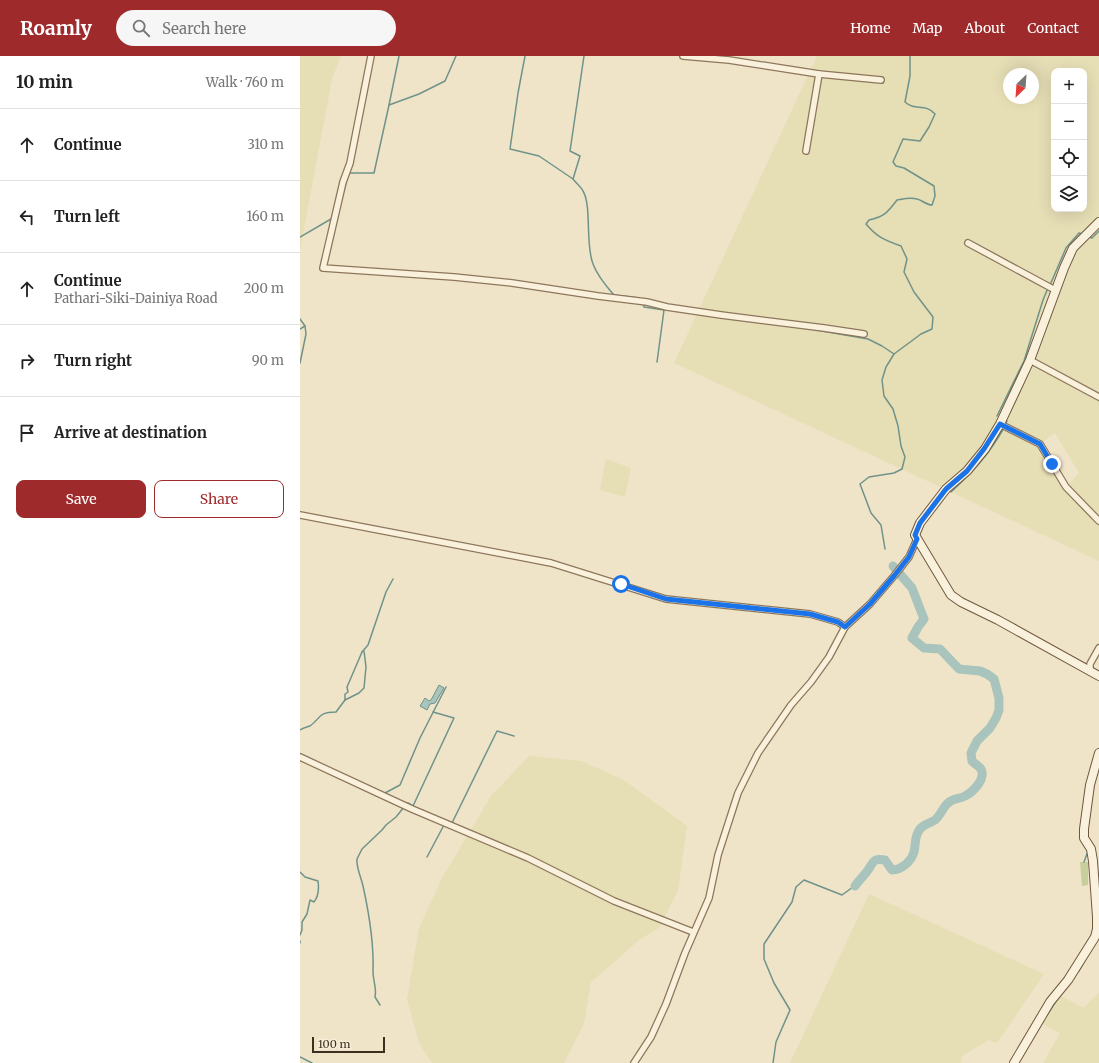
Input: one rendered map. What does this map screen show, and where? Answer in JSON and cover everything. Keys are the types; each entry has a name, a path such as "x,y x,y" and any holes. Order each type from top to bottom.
{"main road":[{"path":"1099,222 1073,248 1055,290 1030,360 1000,424 984,449 967,471 946,489 920,523 915,535 951,595 961,602 998,620 1099,676"},
{"path":"1014,1063 1050,1002 1082,960 1095,937 1098,928 1092,850 1084,838 1084,829 1090,785 1099,753"}],"street":[{"path":"371,56 350,163 339,197 324,268 454,277 512,283 647,302 667,307 721,315 864,334"},
{"path":"683,56 729,60 819,74 881,80"},
{"path":"806,151 819,74"},
{"path":"968,243 1055,290"},
{"path":"1030,360 1099,397"},
{"path":"1000,424 1040,444 1066,487 1099,521"},
{"path":"300,515 551,563 666,599 810,614 838,622 845,627"},
{"path":"634,1063 651,1036 666,1004 693,932 709,898 722,841 738,793 758,753 791,705 829,656 845,627 870,604 894,576 909,557 917,539"},
{"path":"1090,670 1090,664 1099,648"},
{"path":"300,757 412,809 528,858 614,901 693,932"}],"shaded area":[{"path":"300,56 341,56 332,79 300,250"},
{"path":"817,56 1099,56 1099,561 674,363","holes":["1055,433 1079,473 1066,487 1040,444"]},
{"path":"606,459 631,468 625,497 600,490"},
{"path":"529,756 582,761 624,780 687,826 678,891 659,928 639,940 591,982 584,1024 564,1063 432,1063 419,1043 407,999 419,928 442,878 491,796"},
{"path":"869,894 1044,974 997,1043 989,1040 962,1056 961,1063 790,1063"},
{"path":"1099,992 1099,1063 1043,1063 1060,1033 1038,1022 1057,994 1084,1008"}],"green space":[{"path":"1080,862 1088,862 1088,885 1082,886"}],"water":[{"path":"439,685 444,688 435,703 430,704 427,710 420,706 425,698 429,701 431,700"}],"waterway":[{"path":"389,105 399,56"},
{"path":"349,173 374,173 389,105 419,94 445,81 456,56"},
{"path":"525,56 510,149 539,156 573,179"},
{"path":"584,56 570,151 580,156 573,179 582,190 586,198 589,246 593,264 597,272 614,295 639,298"},
{"path":"885,549 881,525 871,513 860,484 869,477 894,473 902,469 905,457 901,446 898,426 893,409 884,396 882,380 886,367 894,354 921,334 932,329 933,317 914,292 904,272 907,259 901,246 881,238 866,224 869,220 885,213 897,200 914,198 932,205 935,196 934,186 904,168 896,166 893,162 903,139 920,141 935,114 927,108 909,105 905,102 910,76 910,56"},
{"path":"343,194 348,176"},
{"path":"300,237 331,219"},
{"path":"1089,237 1092,238 1099,231"},
{"path":"1050,285 1066,248 1079,233 1082,234"},
{"path":"997,416 1024,361 1048,288"},
{"path":"643,304 644,307 664,310 657,362"},
{"path":"300,319 305,326 300,329"},
{"path":"300,363 306,334 305,326"},
{"path":"805,328 868,339 894,354"},
{"path":"1033,365 1045,371"},
{"path":"1006,425 1005,424 1007,421"},
{"path":"951,492 980,462 1004,428"},
{"path":"1028,435 1042,442 1043,444"},
{"path":"855,886 875,860 885,860 892,870 899,869 905,865 913,856 916,837 920,829 935,820 950,801 963,797 978,785 982,777 982,773 981,769 972,761 971,753 977,741 990,728 999,710 999,698 994,679 980,671 959,669 940,649 924,648 912,638 924,619 912,588 893,566"},
{"path":"362,652 368,645 386,592 393,579"},
{"path":"300,730 310,726 323,714 336,712 345,700 359,693 364,688 366,667 364,651"},
{"path":"345,700 345,694 348,692 347,687 362,652"},
{"path":"385,793 400,785 420,738 446,687"},
{"path":"406,804 408,803 413,806 454,718 433,712"},
{"path":"448,821 452,823 497,731 514,736"},
{"path":"380,1005 375,997 376,991 373,975 371,929 357,859 362,849 396,817 404,807"},
{"path":"427,857 444,825"},
{"path":"1084,862 1088,851"},
{"path":"300,872 305,877 318,881 317,895 314,902 310,900 307,914 302,922 302,930 300,935"},
{"path":"773,1063 776,1042 790,1010 774,983 764,959 764,944 792,902 796,887 804,880 842,895 853,887"},
{"path":"1079,971 1084,962"},
{"path":"1047,1015 1058,998"},
{"path":"300,1057 312,1063"}],"route":[{"path":"621,584 666,599 810,614 838,622 845,627 870,604 902,567 909,557 917,539 915,535 920,523 946,489 967,471 984,449 1000,424 1037,441 1052,464"}]}
